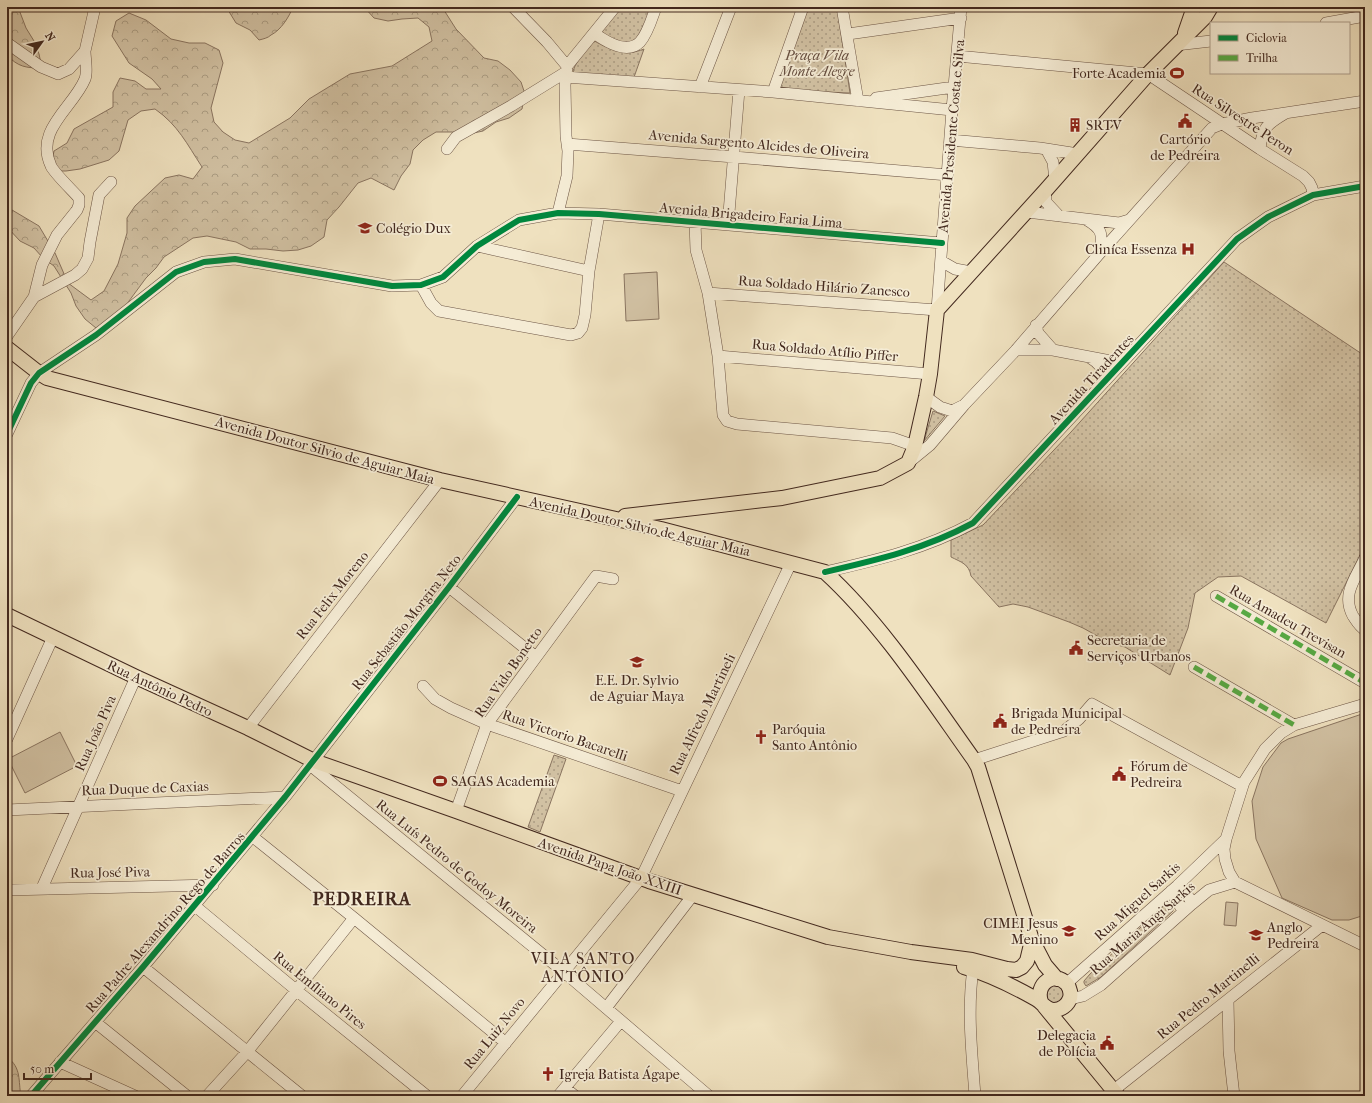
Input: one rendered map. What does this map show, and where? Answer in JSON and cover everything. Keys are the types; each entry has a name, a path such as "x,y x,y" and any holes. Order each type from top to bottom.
{"main road":[{"path":"1179,42 1190,20 1194,7"},
{"path":"937,310 1027,212 1148,74 1179,42 1209,16"},
{"name":"Avenida Presidente Costa e Silva","path":"908,463 915,446 926,397 937,310"},
{"name":"Avenida Doutor Silvio de Aguiar Maia","path":"7,348 39,374 48,378 440,480 613,517 824,572 843,589 893,648 974,760 978,767 1032,940 1045,965 1062,981"},
{"path":"613,517 782,498 880,478 908,463"},
{"path":"661,529 664,512"},
{"name":"Rua Antônio Pedro","path":"7,615 136,677 248,728 312,763"},
{"name":"Avenida Papa João XXIII","path":"312,763 456,811 641,878 828,937 911,952 972,960 1016,970 1022,967 1027,961 1032,940"},
{"name":"Avenida Papa João XXIII","path":"911,952 973,969 1019,989 1054,1010 1059,1010 1069,1001"},
{"path":"1043,1004 1039,992 1044,983 1048,980 1062,981"},
{"name":"Avenida Papa João XXIII","path":"1062,981 1070,991 1066,1017 1071,1032 1088,1060"},
{"name":"Avenida Papa João XXIII","path":"1043,1004 1116,1093"}],"street":[{"path":"7,336 34,297 42,266 57,235 77,210 79,198 51,166 46,148 51,127 77,93 86,77 85,51 95,7"},
{"path":"513,7 547,42 566,72 566,136 568,151 566,176 558,213"},
{"path":"447,149 456,137 511,106 566,72 615,7"},
{"path":"594,33 605,41 617,46 627,47 635,45 640,42 645,34 656,7"},
{"path":"700,87 731,7"},
{"path":"773,92 803,7"},
{"path":"842,7 848,34 858,101"},
{"path":"848,34 961,13"},
{"name":"Avenida Presidente Costa e Silva","path":"937,310 961,13"},
{"path":"1332,22 1365,16"},
{"path":"1179,42 1210,42"},
{"path":"7,43 41,67 58,74 69,70 85,51"},
{"path":"957,56 1148,74"},
{"path":"566,72 700,87 773,92 952,110"},
{"name":"Rua Silvestre Peron","path":"1148,74 1303,176 1309,182 1313,195"},
{"path":"858,101 954,87"},
{"path":"728,225 739,90"},
{"path":"908,463 930,445 1212,128 1222,124 1288,112 1365,101"},
{"path":"1260,149 1261,137 1266,127 1288,112"},
{"path":"950,140 1046,149 1078,154"},
{"name":"Avenida Sargento Alcides de Oliveira","path":"567,144 948,175"},
{"path":"1046,149 1053,162 1055,180"},
{"path":"34,297 75,275 82,269 88,258 99,195 110,182"},
{"name":"Avenida Tiradentes","path":"824,572 912,550 950,535 973,523 1237,239 1268,217 1313,195 1365,186"},
{"path":"1045,191 1046,202 1059,216"},
{"path":"79,202 98,200"},
{"path":"1027,212 1119,223 1129,220"},
{"name":"Avenida Brigadeiro Faria Lima","path":"424,290 443,277 477,246 519,220 558,213 599,214 942,243"},
{"path":"7,434 31,383 39,374 96,335 176,272 204,262 235,259 392,286 424,290 431,303 439,311 571,335 578,333 582,328 586,316 589,271 599,214"},
{"path":"1087,220 1097,226 1102,235 1100,253"},
{"path":"695,222 696,250 708,293 718,356 723,415 727,421 737,424 892,438 915,446"},
{"path":"477,246 589,271"},
{"path":"941,261 955,269 971,272"},
{"name":"Rua Soldado Hilário Zanesco","path":"708,293 937,310"},
{"path":"1036,325 1038,333 1053,350"},
{"path":"1016,350 1053,350 1121,363"},
{"path":"1085,355 1096,362 1104,371 1106,380"},
{"name":"Rua Soldado Atílio Piffer","path":"718,356 930,374"},
{"path":"926,397 940,407 952,411 964,405"},
{"name":"Rua Felix Moreno","path":"248,728 440,480"},
{"name":"Rua Sebastião Morgira Neto","path":"312,763 517,497"},
{"path":"1365,558 1348,593 1349,608 1359,626 1365,630"},
{"name":"Rua Alfredo Martineli","path":"641,878 792,563"},
{"name":"Rua Vido Bonetto","path":"456,811 487,724 596,576 613,579"},
{"path":"449,587 536,657"},
{"name":"Rua Amadeu Trevisan","path":"1216,596 1365,683"},
{"path":"7,739 53,637"},
{"path":"1194,667 1294,725"},
{"name":"Rua João Piva","path":"42,888 136,677"},
{"name":"Rua Victorio Bacarelli","path":"423,686 436,699 451,708 487,724 682,791"},
{"path":"974,760 1064,731 1079,719 1092,704 1242,786"},
{"path":"1365,704 1294,725 1281,733 1265,749 1242,786 1224,849 1229,872 1235,882 1321,926 1365,946"},
{"name":"Rua Padre Alexandrino Rego de Barros","path":"31,1096 213,885 312,763"},
{"name":"Rua Luís Pedro de Godoy Moreira","path":"312,763 564,972 709,1096"},
{"name":"Rua Duque de Caxias","path":"7,810 285,797"},
{"path":"253,837 354,918 506,1044"},
{"name":"Rua Miguel Sarkis","path":"1062,981 1174,889 1226,839"},
{"name":"Rua Luiz Novo","path":"462,1096 641,878"},
{"name":"Rua Maria Angi Sarkis","path":"1069,1001 1083,996 1101,985 1209,890 1235,882"},
{"name":"Rua José Piva","path":"7,890 213,885"},
{"path":"1174,889 1180,906 1189,906"},
{"path":"606,1008 693,895"},
{"name":"Rua Emíliano Pires","path":"195,906 427,1096"},
{"path":"207,1096 247,1052 354,918"},
{"name":"Rua Pedro Martinelli","path":"1116,1093 1228,1000 1321,926"},
{"path":"143,967 302,1096"},
{"path":"973,969 971,983 971,1033 975,1096"},
{"path":"1228,1000 1234,1096"},
{"path":"575,1096 562,1092 621,1021"},
{"path":"95,1022 187,1096"},
{"path":"60,1062 135,1096"}],"green space":[{"path":"7,7 18,7 26,28 34,41 42,68 23,66 15,62 7,55"},
{"path":"228,7 293,7 287,19 278,30 268,37 259,40 250,30 236,23 228,10"},
{"path":"364,7 442,7 456,29 484,58 498,61 510,70 521,82 525,94 522,109 509,118 496,122 483,131 469,134 436,132 423,140 413,150 410,164 401,176 394,190 371,178 358,183 327,220 324,237 311,246 298,250 283,251 250,249 236,242 207,236 193,238 164,257 129,301 122,314 109,323 96,328 85,319 76,306 71,293 54,266 43,258 34,248 20,241 7,227 7,207 39,226 55,253 68,283 91,300 104,291 118,264 127,233 127,218 135,206 165,178 179,175 193,179 202,167 176,128 155,109 141,111 128,120 119,151 109,160 80,169 66,171 55,171 51,166 54,151 67,143 74,129 113,107 113,92 120,78 135,81 146,89 161,89 152,79 129,63 112,36 116,21 129,13 146,20 171,39 189,43 205,43 219,50 223,63 211,108 214,122 223,132 235,140 249,143 290,118 309,99 350,74 392,66 432,41 429,27 418,18 388,21 374,18"},
{"path":"620,7 653,7 642,33 632,42 626,44 617,43 601,31"},
{"name":"Praça Vila Monte Alegre","path":"806,7 837,7 850,93 777,90"},
{"path":"591,39 617,51 630,52 644,49 633,80 575,74 573,71 575,66"},
{"path":"1224,262 1365,356 1365,545 1326,623 1241,576 1218,577 1195,593 1188,628 1170,675 1125,647 1110,643 1069,622 1028,607 1013,604 999,607 971,576 966,566 951,557 951,540 983,525 1071,432"},
{"path":"657,272 659,319 626,321 624,274"},
{"path":"933,411 945,416 924,441"},
{"path":"1365,713 1365,915 1349,920 1332,920 1282,898 1256,839 1252,801 1263,767 1281,743 1288,739"},
{"path":"60,732 77,766 25,793 8,759"},
{"path":"554,755 566,759 540,832 528,827"},
{"path":"1226,902 1238,903 1236,926 1224,925"},
{"path":"1166,904 1173,906 1173,911 1101,977 1086,986 1084,981 1090,974"},
{"path":"1057,983 1066,994 1058,1004 1048,1002 1046,989"},
{"path":"7,1057 12,1061 17,1070 21,1096 7,1096"}],"marked path":[{"path":"1216,596 1365,683"},
{"path":"1194,667 1294,725"}],"cycle path":[{"path":"825,572 919,547 973,523 1237,239 1268,217 1313,195 1365,186"},
{"path":"7,434 31,383 39,373 96,335 176,272 204,262 235,259 392,286 421,285 443,277 477,246 519,220 558,213 599,214 942,243"},
{"path":"31,1096 143,967 285,797 449,587 517,497"}],"place":[{"name":"Forte Academia","path":"1177,73"},
{"name":"Cartório de Pedreira","path":"1185,121"},
{"name":"SRTV","path":"1075,125"},
{"name":"Colégio Dux","path":"365,228"},
{"name":"Cliníca Essenza","path":"1188,249"},
{"name":"Secretaria de Serviços Urbanos","path":"1076,648"},
{"name":"E.E. Dr. Sylvio de Aguiar Maya","path":"637,662"},
{"name":"Brigada Municipal de Pedreira","path":"1000,721"},
{"name":"Paróquia Santo Antônio","path":"761,737"},
{"name":"Fórum de Pedreira","path":"1119,774"},
{"name":"SAGAS Academia","path":"440,781"},
{"name":"CIMEI Jesus Menino","path":"1069,931"},
{"name":"Anglo Pedreira","path":"1256,935"},
{"name":"Delegacia de Polícia","path":"1107,1043"},
{"name":"Igreja Batista Ágape","path":"548,1074"}],"district":[{"name":"PEDREIRA","path":"362,899"},
{"name":"VILA SANTO ANTÔNIO","path":"583,967"}]}
